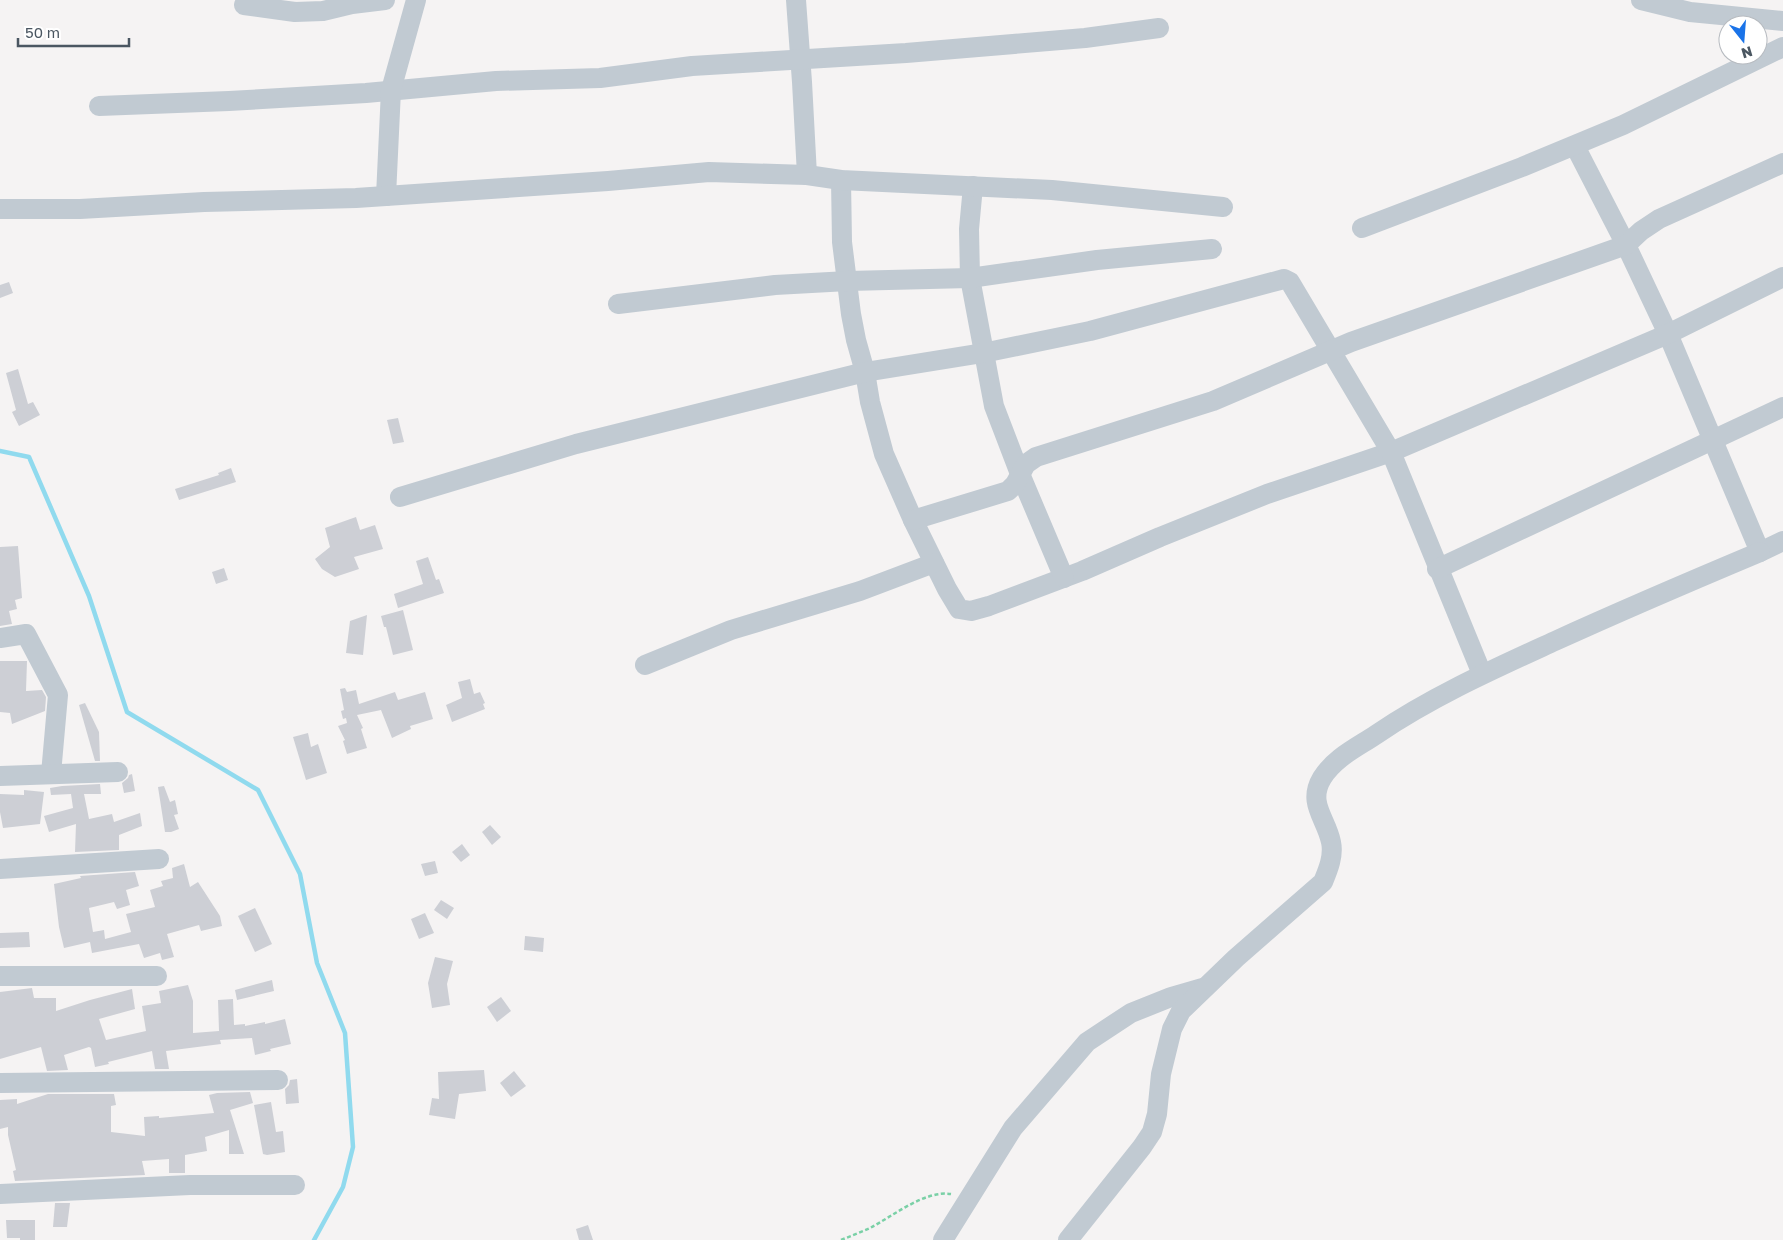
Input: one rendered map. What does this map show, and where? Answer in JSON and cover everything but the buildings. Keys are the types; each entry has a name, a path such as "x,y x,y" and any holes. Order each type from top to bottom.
{"street":[{"path":"244,5 295,12 324,11 352,4 385,0"},
{"path":"386,196 391,90 416,0"},
{"path":"796,0 807,175"},
{"path":"1641,0 1690,12 1783,21"},
{"path":"99,106 229,101 496,81 600,78 692,66 906,53 1085,38 1160,28"},
{"path":"1362,228 1575,146 1783,47"},
{"path":"1575,146 1626,245 1668,334 1760,552"},
{"path":"913,520 1008,490 1016,484 1026,464 1036,457 1214,401 1360,339 1626,245 1641,231 1659,219 1783,163"},
{"path":"0,209 80,209 204,202 356,198 608,181 709,172 807,175 842,180 1052,190 1223,207"},
{"path":"842,180 842,242 856,340 884,454 913,520 960,610 972,611 989,606 1064,578 1267,494 1391,452 1668,334 1783,277"},
{"path":"973,186 969,229 970,278 994,406 1020,474 1064,578"},
{"path":"618,304 775,285 970,278 1097,260 1212,249"},
{"path":"400,497 576,444 865,372 983,353 1090,331 1284,279 1290,282 1391,452 1437,569 1482,674"},
{"path":"1437,569 1783,407"},
{"path":"1068,1240 1152,1132 1157,1114 1161,1074 1172,1029 1182,1011 1236,958 1323,882 1330,866 1331,843 1316,803 1316,792 1321,779 1334,762 1412,711 1482,674 1644,600 1783,541"},
{"path":"645,665 731,630 860,591 934,563"},
{"path":"0,638 26,634 58,695 51,774"},
{"path":"0,776 118,772"},
{"path":"0,869 159,859"},
{"path":"0,976 157,976"},
{"path":"943,1240 1013,1128 1087,1042 1131,1013 1171,997 1206,987"},
{"path":"0,1083 278,1080"},
{"path":"0,1194 190,1185 295,1185"}],"path":[{"path":"841,1240 868,1229 923,1198 945,1193 970,1196"}],"waterway":[{"path":"0,451 29,457 89,596 127,712 258,790 300,874 317,963 345,1033 353,1147 343,1187 314,1240"}]}
